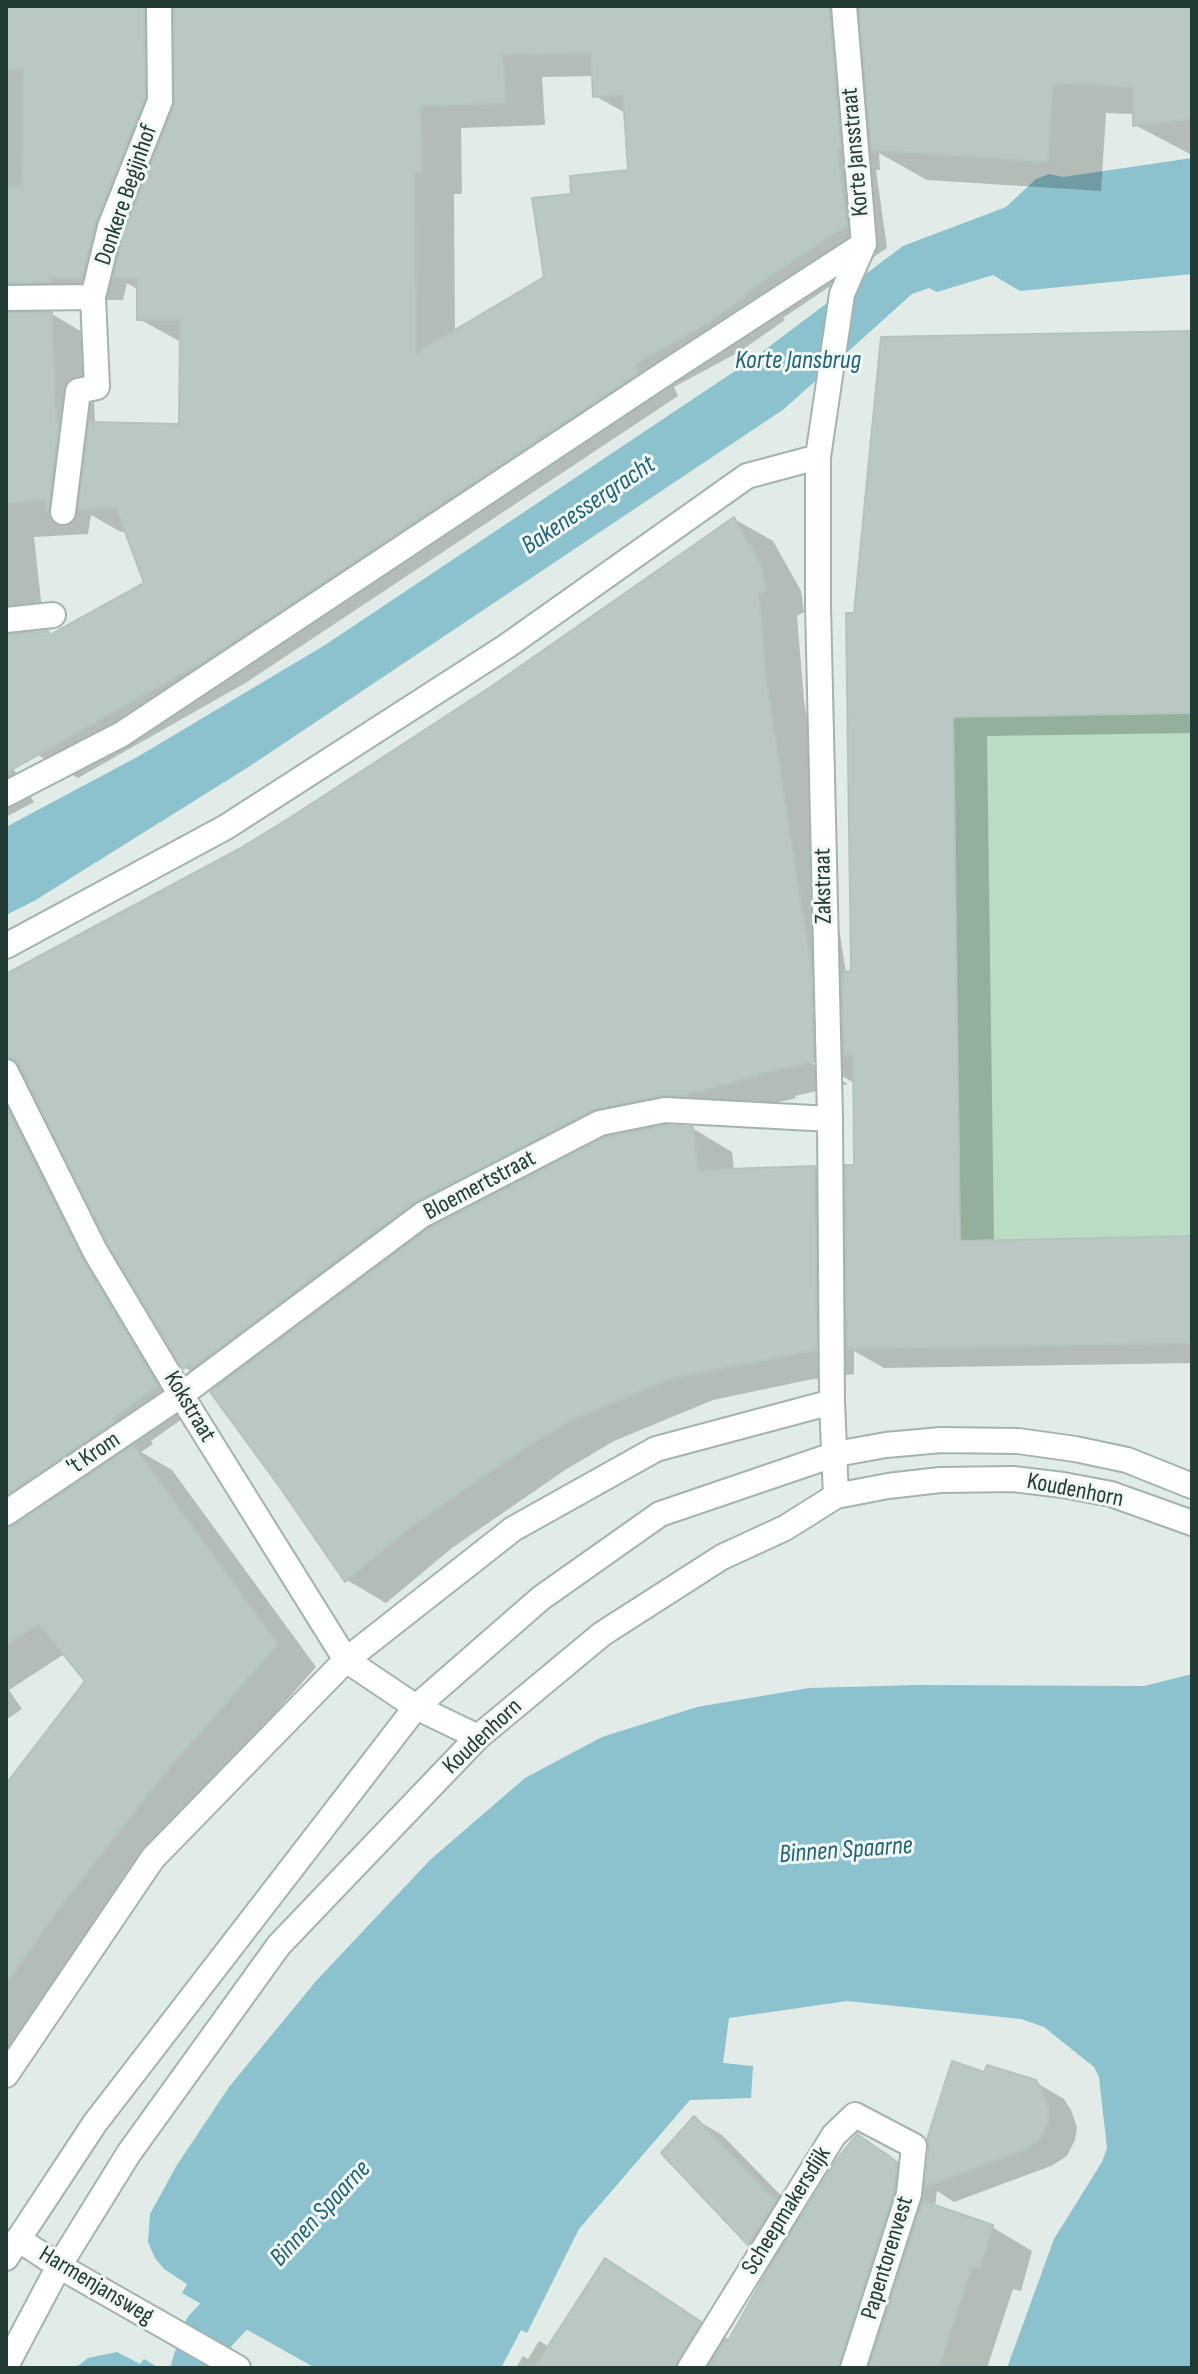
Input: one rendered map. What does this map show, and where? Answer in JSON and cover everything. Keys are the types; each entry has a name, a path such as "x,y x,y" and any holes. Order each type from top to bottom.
{"street":[{"name":"Donkere Begijnhof","path":"63,512 78,391 97,387 93,297 110,227 160,101 159,6"},
{"name":"Korte Jansstraat","path":"829,370 842,294 864,244 844,6"},
{"path":"6,794 122,734 864,244"},
{"path":"6,298 93,297"},
{"name":"Zakstraat","path":"829,370 818,457 818,606 836,1496"},
{"path":"6,946 226,827 507,646 747,476 818,457"},
{"path":"6,620 53,615"},
{"name":"Kokstraat","path":"6,1072 95,1251 346,1660 416,1707 478,1737"},
{"name":"Bloemertstraat","path":"181,1395 422,1215 600,1123 665,1110 830,1119"},
{"name":"'t Krom","path":"6,1513 181,1395"},
{"path":"6,2075 153,1858 346,1660 513,1529 656,1449 832,1402"},
{"name":"Koudenhorn","path":"12,2249 95,2123 416,1707 541,1598 660,1514 836,1454 941,1440 1018,1441 1075,1449 1127,1460 1192,1486"},
{"name":"Koudenhorn","path":"6,2366 59,2266 129,2153 279,1945 478,1737 602,1634 722,1557 785,1528 836,1496 888,1486 940,1480 1013,1479 1111,1494 1192,1523"},
{"name":"Scheepmakersdijk","path":"690,2368 834,2135 855,2115 914,2146"},
{"name":"Papentorenvest","path":"853,2368 909,2194 914,2146"},
{"name":"Harmenjansweg","path":"12,2249 59,2266 238,2368"}],"green space":[{"path":"1192,713 1192,1236 960,1241 953,717"}],"water":[{"path":"1192,158 1192,274 1020,291 993,275 937,292 929,288 912,294 784,409 250,766 34,901 6,915 6,827 139,756 325,645 750,361 903,246 1006,207 1036,179 1049,174 1063,177"},
{"path":"1192,1674 1192,2368 1007,2368 1054,2239 1102,2162 1107,2148 1099,2077 1094,2067 1044,2027 1021,2019 847,2001 729,2018 723,2063 753,2066 751,2098 690,2100 579,2229 527,2333 521,2330 501,2368 315,2368 182,2293 187,2284 164,2269 155,2258 148,2242 150,2214 177,2165 229,2087 316,1981 430,1860 525,1778 602,1737 697,1707 809,1688 1144,1686"},
{"path":"117,2352 140,2364 144,2359 159,2368 75,2368 88,2358"}],"pier":[{"path":"199,2304 315,2368 306,2368 195,2306"}],"building":[{"path":"6,6 144,6 145,98 96,222 82,278 6,283 6,187 22,186 23,69 6,70"},
{"path":"174,6 829,6 841,149 837,148 847,225 698,329 635,364 638,373 206,660 6,773 6,635 48,631 50,635 144,583 116,508 78,510 89,422 179,424 180,320 137,320 137,278 113,278 124,232 174,106","holes":["591,53 593,97 623,95 628,170 570,176 571,194 532,198 544,277 416,353 415,172 422,172 421,106 506,103 503,55"]},
{"path":"859,6 1192,6 1192,119 1133,126 1133,87 1053,83 1048,162 871,150"},
{"path":"52,312 56,421 59,421 48,512 45,512 45,500 6,503 6,313"},
{"path":"1192,331 1192,713 953,717 960,1241 1192,1236 1192,1343 847,1349 845,1165 854,1165 853,1054 844,1056 842,972 851,971 846,613 854,613 881,337"},
{"path":"734,517 762,567 766,590 759,594 766,677 812,974 814,1062 758,1074 689,1096 662,1095 593,1110 413,1203 192,1368 189,1365 183,1369 108,1244 19,1065 14,1059 6,1057 6,974 239,849 288,819 492,686"},
{"path":"6,1106 82,1258 158,1386 113,1418 115,1421 6,1495"},
{"path":"666,1125 693,1127 698,1170 815,1166 817,1350 673,1378 574,1419 525,1448 412,1526 345,1582 210,1392 430,1228 605,1137"},
{"path":"133,1445 278,1644 164,1774 61,1906 6,1984 6,1784 85,1681 39,1624 6,1645 6,1528"},
{"path":"952,2061 984,2072 987,2065 1036,2080 1044,2092 1049,2110 1048,2123 1039,2140 1024,2150 925,2187 927,2139"},
{"path":"694,2116 776,2201 748,2245 661,2153"},
{"path":"857,2134 897,2162 894,2191 838,2368 708,2368 726,2339 728,2341 837,2159"},
{"path":"923,2201 993,2225 980,2269 972,2267 939,2368 869,2368"},
{"path":"605,2258 701,2322 675,2368 534,2368"}],"waterway":[{"name":"Binnen Spaarne","path":"197,2368 209,2332 272,2265"}],"water label":[{"name":"Korte Jansbrug","path":"798,361"},
{"name":"Bakenessergracht","path":"589,506"}]}
